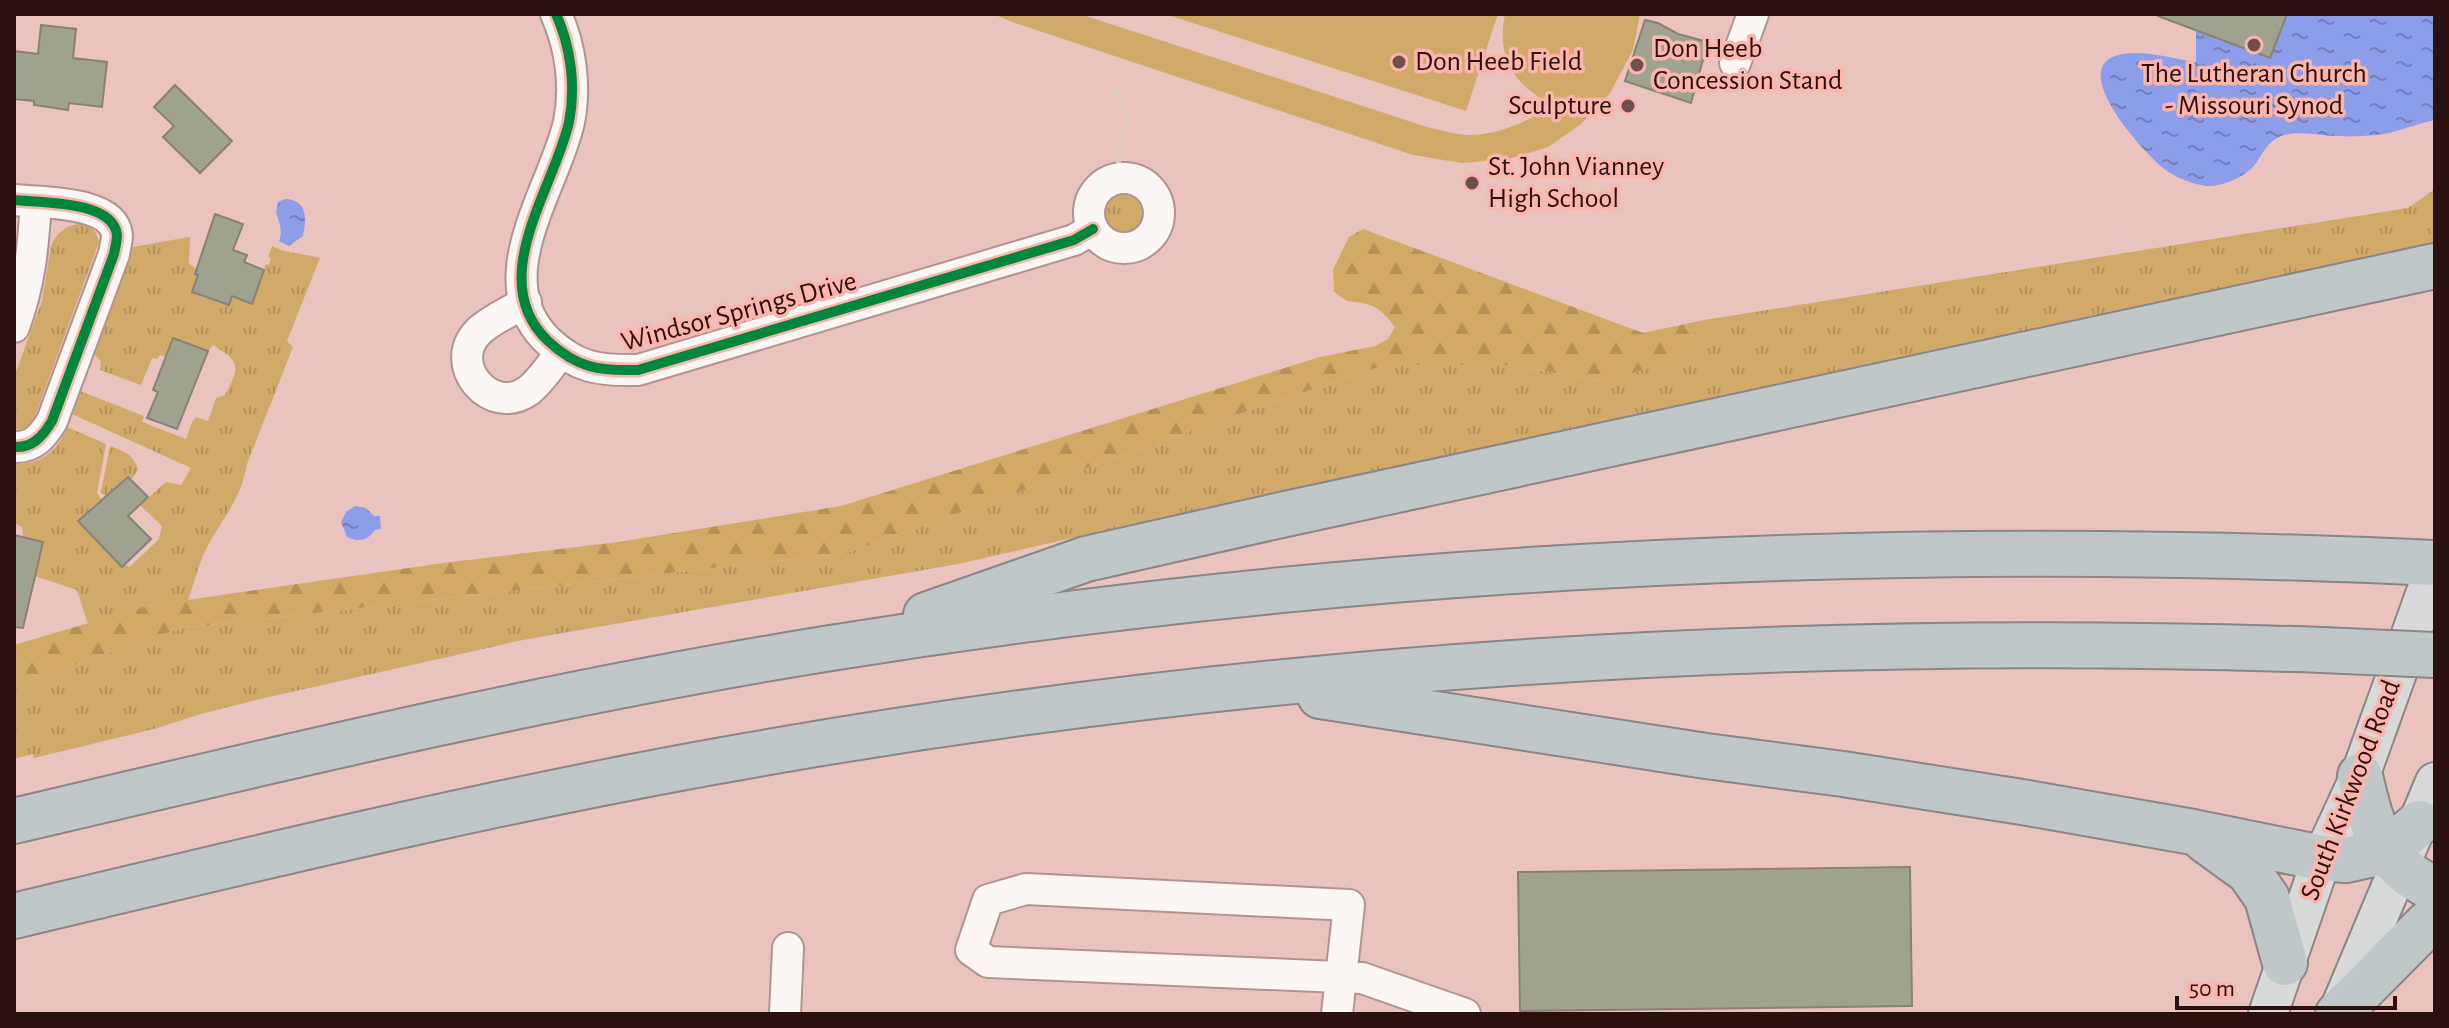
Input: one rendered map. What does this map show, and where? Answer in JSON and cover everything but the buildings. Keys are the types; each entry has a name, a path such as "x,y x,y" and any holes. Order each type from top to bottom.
{"highway":[{"path":"833,648 1086,559 2435,266"},
{"path":"14,821 454,718 614,686 833,648 1093,611 1251,593 1571,567 1731,559 1983,553 2200,554 2435,565"},
{"path":"14,916 442,815 690,766 969,721 1254,686 1440,668 1760,650 2080,645 2435,655"},
{"path":"1254,686 1867,778 2193,832 2322,858 2410,858"},
{"path":"2360,776 2372,825 2410,858"},
{"path":"2193,832 2249,872 2267,898 2285,963"},
{"path":"2337,1014 2435,919"}],"main road":[{"name":"South Kirkwood Road","path":"2268,1014 2322,858 2360,776 2435,565"},
{"path":"2337,1014 2410,858 2435,782"}],"street":[{"name":"Windsor Springs Drive","path":"556,14 567,43 572,71 570,118 526,243 521,267 526,302 539,332 574,362 592,368 638,370 1074,240 1093,229"},
{"path":"1735,63 1753,14"},
{"path":"1120,178 1138,180 1148,187 1156,196 1159,219 1155,229 1139,245 1128,248 1107,243 1093,229 1089,216 1095,193 1103,184 1120,178"},
{"path":"14,327 31,271 25,201 76,206 102,213 117,233 116,244 52,421 44,434 30,445 14,447"},
{"path":"526,302 479,331 471,341 467,353 471,377 490,394 515,396 527,391 561,352"},
{"path":"1337,1014 1339,977 1349,905 1026,889 988,900 971,950 988,962 1339,977 1362,978 1464,1014"},
{"path":"785,1014 788,948"}],"path":[{"path":"1116,91 1126,114 1127,128 1118,156 1120,178"}],"green space":[{"path":"993,14 1080,14 1427,127 1478,135 1511,127 1552,106 1527,88 1511,69 1503,45 1505,14 1640,14 1633,50 1610,93 1581,124 1548,147 1509,159 1462,163 1413,155"},
{"name":"Don Heeb Field","path":"1165,14 1498,14 1466,111"},
{"path":"2435,189 2435,248 2281,276 958,564 523,640 260,699 34,758 33,754 14,759 14,685 182,628 847,553 1385,365 1507,365 1608,382 1675,358 1704,320 2408,208"},
{"path":"1124,190 1140,196 1146,212 1140,228 1124,234 1108,228 1102,212 1108,196"},
{"path":"81,224 94,229 99,242 34,419 26,427 14,429 14,377 42,301 51,246 63,230"},
{"path":"1363,229 1643,333 1704,320 1675,358 1608,382 1507,365 1385,365 847,553 182,628 14,685 14,645 146,606 443,563 618,542 841,506 1320,357 1375,346 1388,339 1395,327 1374,307 1348,301 1334,291 1333,270 1349,237"},
{"path":"189,237 189,264 197,269 195,274 198,275 192,292 228,305 232,296 252,303 266,264 269,265 272,246 320,258 287,341 293,347 240,488 205,551 188,600 146,606 88,624 77,590 35,576 43,542 23,537 22,527 14,523 14,464 33,462 47,455 67,427 106,444 97,493 103,501 98,501 78,521 122,566 125,564 129,567 159,539 162,526 140,505 166,482 181,485 191,468 72,414 80,391 144,416 142,422 186,439 196,417 208,421 216,398 225,395 235,371 229,356 213,345 208,351 174,338 166,357 160,355 157,359 152,358 141,385 100,370 101,361 94,354 133,247"},
{"path":"110,446 131,457 138,470 131,480 127,477 106,497 101,492"}],"water":[{"path":"2287,14 2435,14 2435,120 2376,135 2301,133 2279,137 2269,144 2242,176 2207,186 2176,176 2157,162 2128,130 2104,91 2101,74 2106,61 2123,54 2150,54 2196,62 2196,31 2270,58"},
{"path":"285,199 298,203 305,216 303,236 289,246 279,241 281,230 276,212 278,202"},
{"path":"355,506 380,516 381,529 363,540 347,537 341,522 346,512"}],"cycle path":[{"path":"556,14 571,67 571,109 561,148 529,234 522,290 530,317 548,341 579,362 612,370 638,370 1074,240 1093,229"},
{"path":"14,200 90,209 103,215 117,235 114,254 52,421 37,440 14,447"}],"place":[{"name":"The Lutheran Church - Missouri Synod","path":"2254,45"},
{"name":"Don Heeb Field","path":"1399,62"},
{"name":"Don Heeb Concession Stand","path":"1637,65"},
{"name":"Sculpture","path":"1628,106"},
{"name":"St. John Vianney High School","path":"1472,183"}]}
